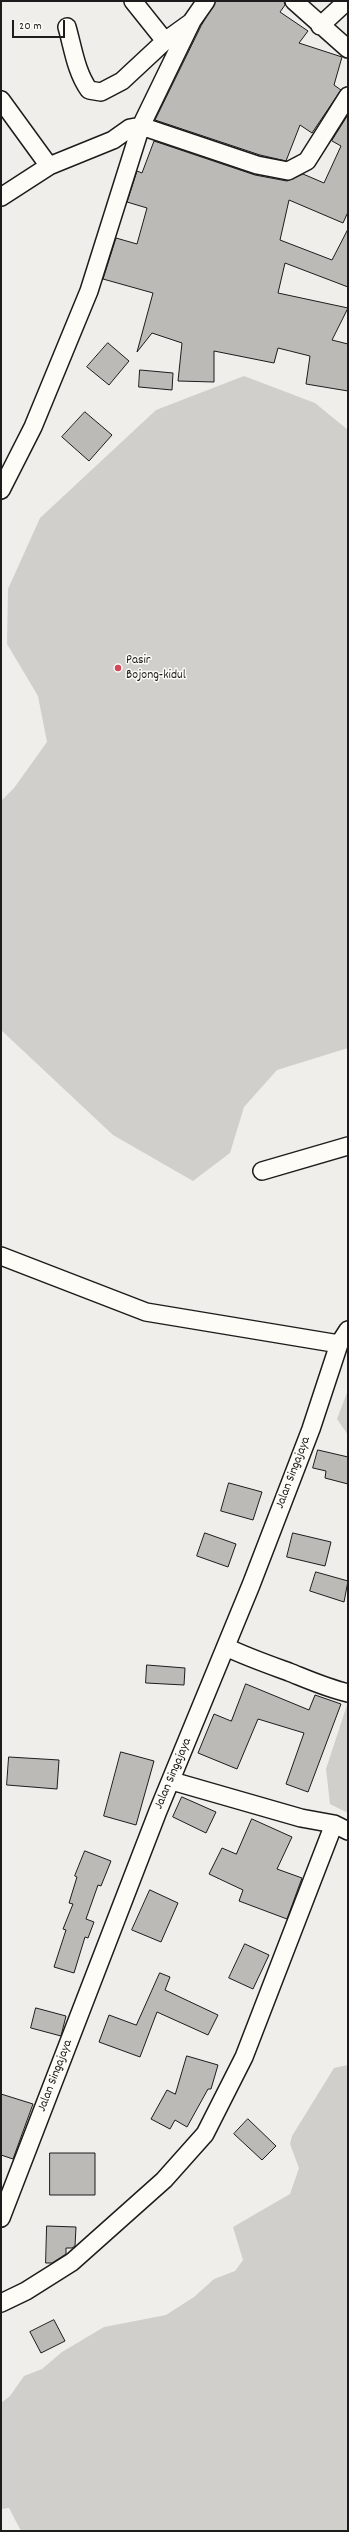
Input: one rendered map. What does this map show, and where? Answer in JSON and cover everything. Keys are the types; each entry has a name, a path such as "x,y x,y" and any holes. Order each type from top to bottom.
{"street":[{"path":"133,1 165,41"},
{"path":"1,490 33,427 89,291 141,126 192,21 206,1"},
{"path":"294,1 320,26 345,43"},
{"path":"320,26 347,1"},
{"path":"67,27 79,72 85,85 92,91 108,90 122,81 165,41 192,21"},
{"path":"1,197 49,166 113,140 130,128 141,126 257,165 288,171 307,161 348,96"},
{"path":"1,100 49,166"},
{"path":"262,1171 348,1146"},
{"path":"1,1256 146,1312 339,1344"},
{"name":"Jalan Singajaya","path":"1,2218 311,1428 339,1344 348,1330"},
{"path":"226,1647 257,1662 289,1672 326,1688 348,1694"},
{"path":"1,2303 26,2291 72,2262 164,2180 205,2134 244,2057 341,1828 172,1781"}],"shaded area":[{"path":"244,376 315,403 348,430 348,1048 277,1070 244,1107 230,1153 193,1181 113,1135 1,1030 1,801 14,788 47,742 38,696 7,644 8,589 40,518 156,410"},
{"path":"348,1390 348,1435 337,1419"},
{"path":"348,1702 348,1813 330,1804 326,1769"},
{"path":"348,2065 348,2531 21,2531 9,2508 1,2509 1,2403 10,2396 24,2376 42,2369 62,2352 104,2327 166,2315 194,2297 214,2279 235,2271 243,2260 233,2227 290,2194 299,2168 290,2144 292,2136 334,2068"}],"building":[{"path":"216,1 284,1 285,5 280,12 308,31 299,43 342,57 334,85 341,90 312,133 300,125 286,161 260,155 155,120 201,26"},
{"path":"348,115 348,212 343,223 289,200 280,240 332,260 348,229 348,287 285,263 278,293 348,308 332,340 348,344 348,391 306,384 310,356 278,348 274,363 214,351 214,382 178,381 182,343 152,333 137,352 153,293 103,279 116,238 137,244 147,208 127,202 137,171 142,173 154,141 255,175 287,181 303,174 324,183 341,146 332,141"},
{"path":"108,343 129,361 109,385 87,367"},
{"path":"140,370 173,373 172,390 139,387"},
{"path":"85,412 112,435 89,461 62,437"},
{"path":"318,1450 348,1457 348,1484 325,1478 326,1471 313,1468"},
{"path":"229,1483 262,1492 253,1520 221,1511"},
{"path":"205,1533 236,1544 228,1567 197,1556"},
{"path":"293,1533 331,1542 325,1566 287,1557"},
{"path":"316,1572 348,1581 344,1602 310,1591"},
{"path":"147,1665 185,1668 184,1685 146,1683"},
{"path":"246,1684 309,1710 315,1695 341,1704 308,1792 286,1784 304,1733 258,1719 237,1769 198,1753 214,1714 231,1721"},
{"path":"121,1752 154,1761 136,1825 104,1816"},
{"path":"9,1757 59,1760 57,1789 7,1785"},
{"path":"182,1797 216,1812 206,1833 173,1817"},
{"path":"252,1819 292,1837 277,1869 302,1878 287,1919 239,1901 243,1890 209,1874 222,1848 236,1854"},
{"path":"85,1851 111,1861 101,1886 98,1885 86,1919 94,1922 88,1938 85,1937 74,1973 54,1967 66,1930 63,1929 73,1904 69,1903 77,1877 75,1876"},
{"path":"150,1890 178,1903 161,1942 132,1930"},
{"path":"245,1944 269,1955 253,1989 229,1978"},
{"path":"160,1973 170,1977 165,1990 218,2015 208,2035 157,2012 140,2057 99,2042 109,2015 136,2025"},
{"path":"36,2008 66,2016 61,2036 31,2028"},
{"path":"187,2056 218,2065 211,2089 208,2089 187,2127 175,2120 170,2129 151,2119 167,2090 175,2094"},
{"path":"1,2094 33,2104 13,2159 1,2155"},
{"path":"248,2119 276,2146 262,2160 234,2134"},
{"path":"50,2153 95,2153 95,2195 50,2195"},
{"path":"47,2226 76,2227 75,2246 72,2248 66,2248 66,2254 52,2263 46,2263"},
{"path":"54,2320 65,2341 41,2353 30,2332"}],"place":[{"name":"Pasir Bojong-kidul","path":"118,668"}]}
